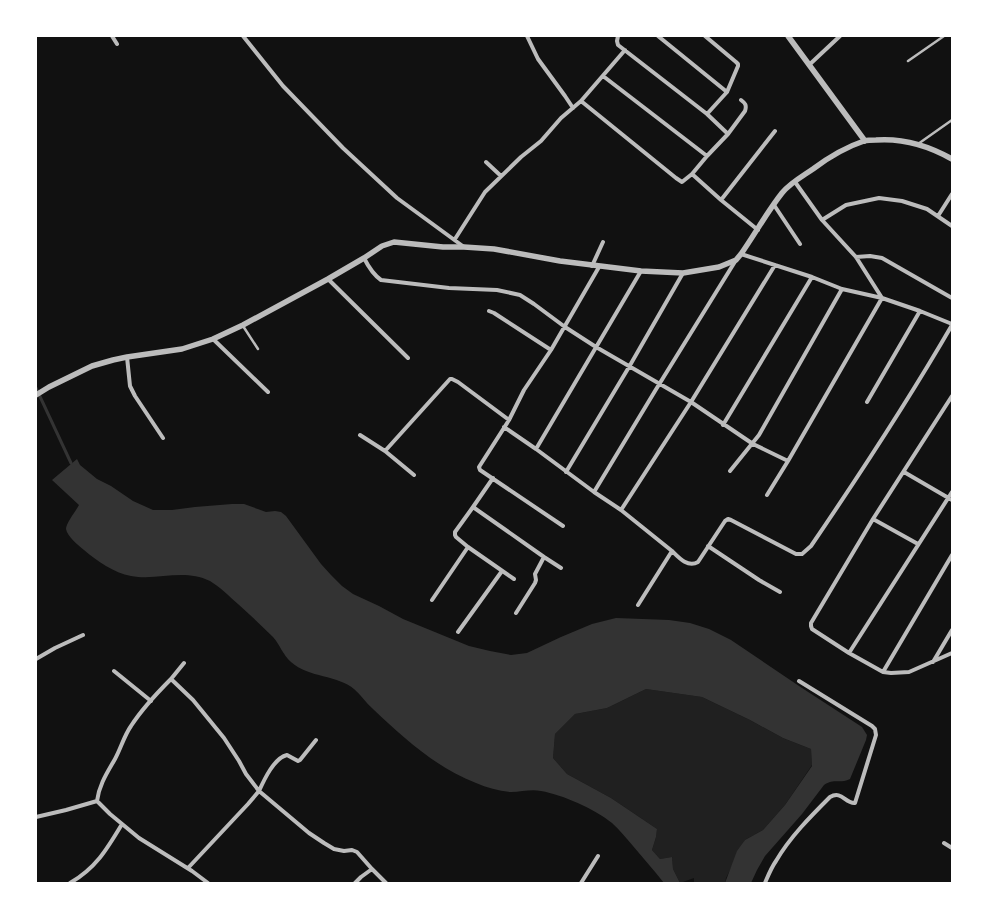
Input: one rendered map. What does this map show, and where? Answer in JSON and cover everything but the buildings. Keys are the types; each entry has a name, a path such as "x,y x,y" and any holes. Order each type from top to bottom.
{"street":[{"path":"112,36 117,44"},
{"path":"243,36 283,86 343,148 397,198 464,246"},
{"path":"527,36 538,58 573,108"},
{"path":"618,36 618,45 707,114 728,134"},
{"path":"658,36 727,92"},
{"path":"704,36 738,64 727,92 707,114"},
{"path":"788,36 865,140"},
{"path":"809,65 840,36"},
{"path":"455,240 485,192 521,157 541,141 561,118 580,101 625,50"},
{"path":"603,76 707,156"},
{"path":"580,101 682,182 692,174 728,134 745,111 745,104 740,100"},
{"path":"721,200 775,131"},
{"path":"594,492 736,260 783,192 822,162 840,151 865,140 885,139 902,141 931,149 952,159"},
{"path":"486,162 501,176"},
{"path":"692,174 758,230"},
{"path":"795,182 822,220 856,257 882,298"},
{"path":"938,216 952,194"},
{"path":"822,220 846,205 879,198 902,200 927,209 952,226"},
{"path":"774,205 800,244"},
{"path":"36,395 92,366 127,357 182,350 213,339 243,325 328,279 382,246 394,242 443,247 464,246 494,249 592,266 641,271 683,273 719,267 736,260"},
{"path":"592,266 603,242"},
{"path":"504,427 621,510 686,563 696,564 698,562 725,521 728,519 796,554 802,554 811,546 865,466 952,325 920,311 882,298 842,289 812,277 741,254"},
{"path":"856,257 875,256 882,258 952,298"},
{"path":"364,258 367,265 381,280 449,288 497,290 520,296 596,347 691,402 752,444 788,461"},
{"path":"621,510 691,402 775,265"},
{"path":"563,526 480,470 479,467 509,420 524,390 551,350 599,267"},
{"path":"536,449 641,271"},
{"path":"566,472 683,273"},
{"path":"723,425 812,277"},
{"path":"328,279 408,358"},
{"path":"730,471 759,435 842,289"},
{"path":"767,495 882,298"},
{"path":"489,311 551,350"},
{"path":"867,402 920,311"},
{"path":"213,339 268,392"},
{"path":"127,357 130,386 163,438"},
{"path":"385,450 450,379 458,382 509,420"},
{"path":"952,396 873,520 811,623 812,630 883,672 909,672 952,653"},
{"path":"360,434 385,450 414,475"},
{"path":"904,472 950,499"},
{"path":"493,478 455,532 455,535 468,547 514,579"},
{"path":"849,653 918,544 950,499 952,492"},
{"path":"474,507 561,568"},
{"path":"873,520 918,544"},
{"path":"708,546 780,592"},
{"path":"432,600 468,547"},
{"path":"638,605 672,551"},
{"path":"883,672 952,556"},
{"path":"516,613 535,583 535,574 544,557"},
{"path":"458,632 502,571"},
{"path":"933,662 952,630"},
{"path":"36,659 83,635"},
{"path":"97,801 101,783 115,759 131,726 184,663"},
{"path":"114,671 151,701"},
{"path":"171,679 193,700 224,738 246,774 259,791 324,844 334,849 344,851 352,850 357,852 386,883"},
{"path":"765,883 774,862 780,853 799,829 830,797 834,795 839,796 852,803 855,803 876,735 875,729 872,726 799,681"},
{"path":"188,868 259,791 263,782 278,760 287,755 298,761 300,760 316,740"},
{"path":"36,817 97,801"},
{"path":"97,801 138,838 188,868 208,883"},
{"path":"70,883 80,878 94,866 122,824"},
{"path":"944,843 952,848"},
{"path":"581,883 598,856"},
{"path":"355,883 372,869"}],"lane":[{"path":"908,61 944,36"},
{"path":"918,145 952,120"},
{"path":"243,325 258,349"}],"shaded area":[{"path":"77,459 80,465 97,479 111,486 133,501 153,510 172,510 244,504 266,512 281,512 286,516 321,564 342,586 353,594 403,619 469,646 511,655 527,653 592,624 616,618 669,620 690,623 709,629 731,640 862,727 867,735 866,740 850,779 831,782 824,785 802,814 765,856 751,883 725,883 737,851 745,840 763,830 785,805 812,766 811,749 783,738 702,697 646,689 607,708 575,714 555,734 553,758 567,774 611,798 657,829 652,850 660,859 672,857 673,869 680,883 664,883 615,826 588,808 559,796 537,790 511,792 489,788 447,769 396,731 370,707 357,691 347,684 306,671 291,662 273,637 256,620 210,581 190,575 151,577 131,576 112,569 94,558 74,541 66,529 69,520 79,505 52,480"},
{"path":"646,689 702,697 783,738 811,749 812,765 785,805 763,830 745,840 726,878 725,883 694,883 694,878 680,883 673,869 672,857 660,859 652,850 657,829 611,798 567,774 553,758 555,734 575,714 607,708"}],"waterway":[{"path":"36,388 71,463"}]}
